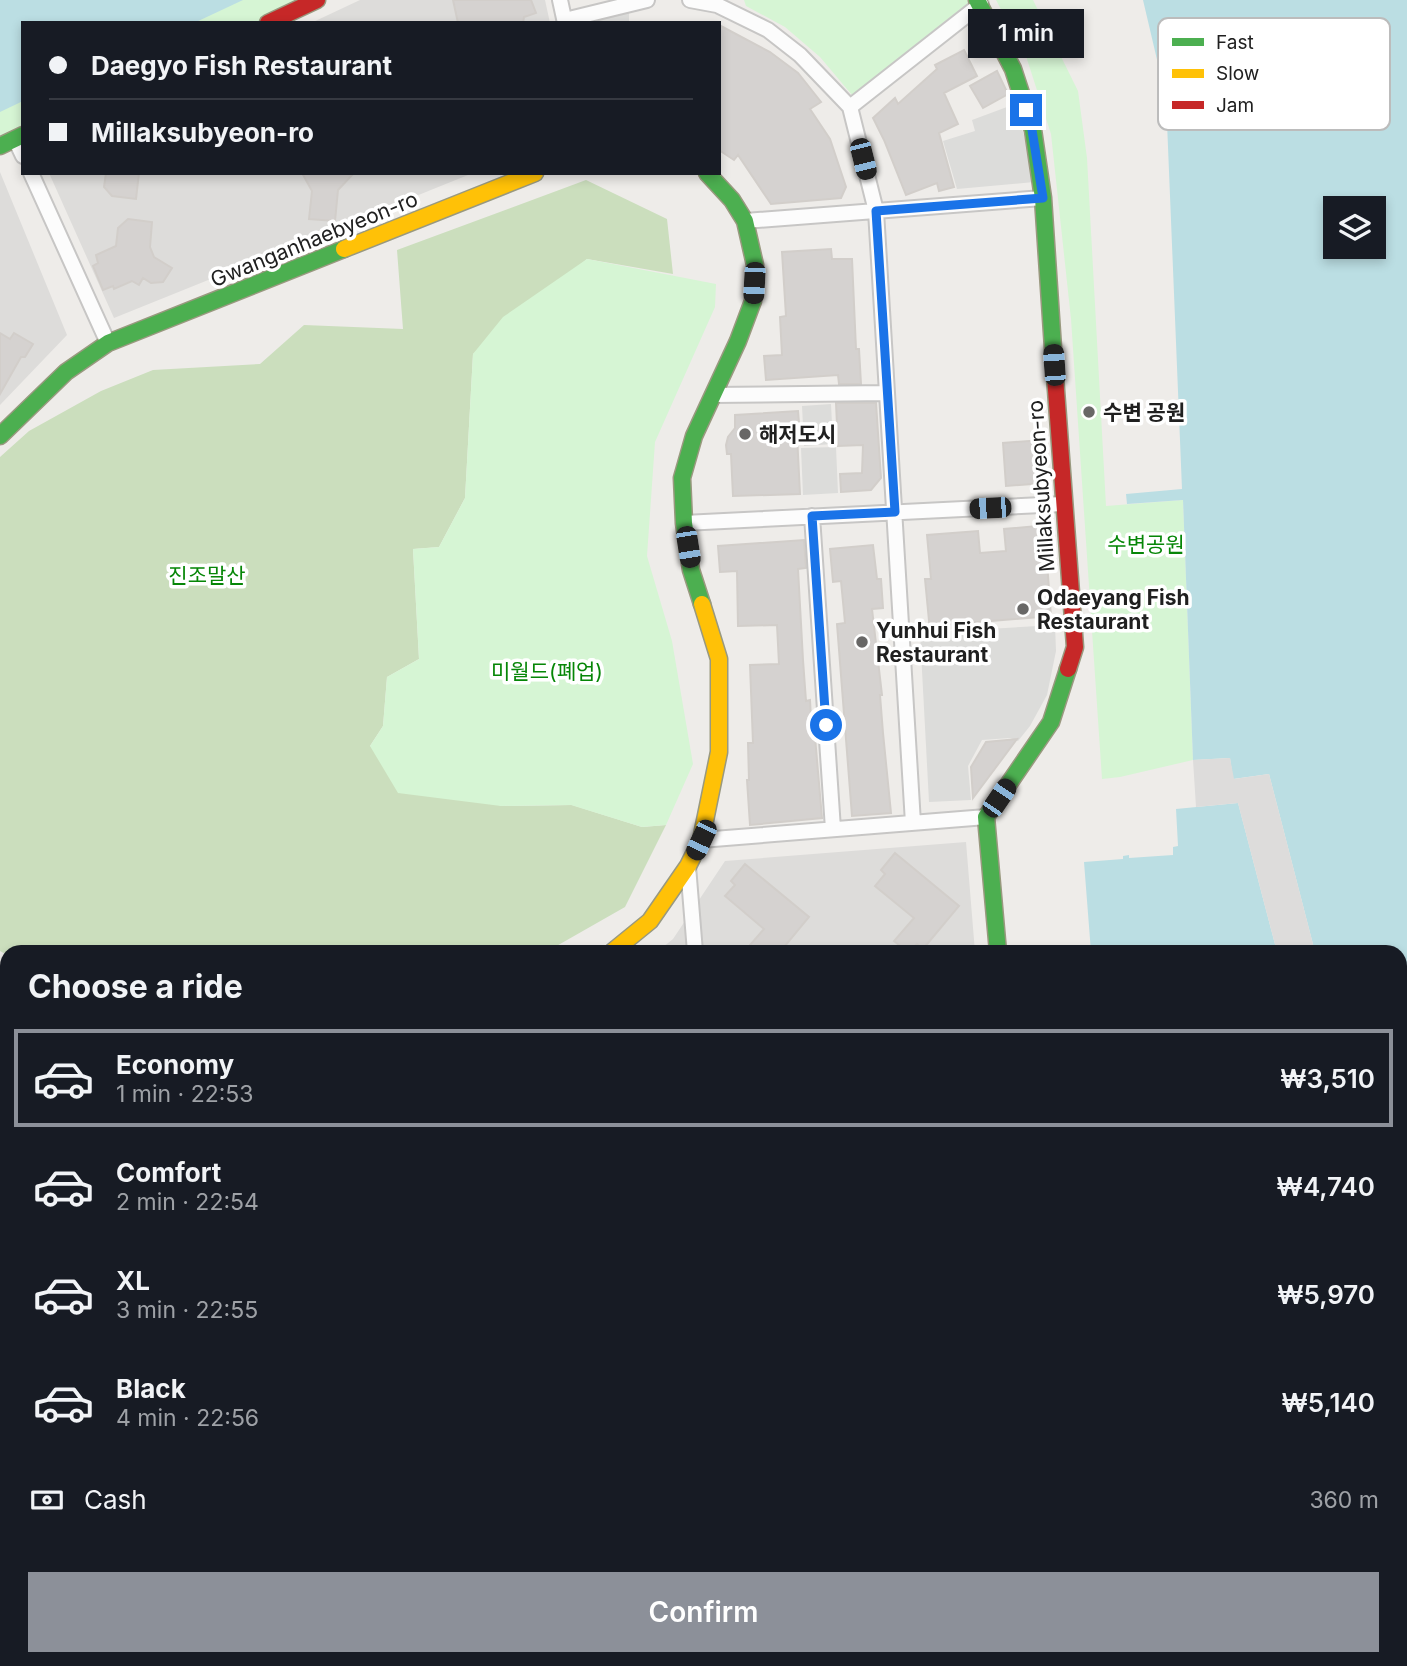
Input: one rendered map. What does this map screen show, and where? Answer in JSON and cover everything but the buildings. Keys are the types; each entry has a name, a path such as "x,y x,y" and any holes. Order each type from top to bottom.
{"main road":[{"path":"272,21 317,0"},
{"name":"Millaksubyeon-ro","path":"979,2 1013,69 1032,130 1043,198 1075,647 1051,722 986,817"},
{"name":"Gwanganhaebyeon-ro","path":"0,436 66,372 108,343 530,175"},
{"path":"621,945 650,921 688,866 701,840 719,752 719,659 691,570 684,523 682,478 694,436 738,341 753,301 755,265 745,221 732,200 709,175"},
{"path":"986,817 997,945"}],"street":[{"path":"560,0 565,21 647,0"},
{"path":"690,0 718,3 768,30 800,55 850,107 876,211 913,823"},
{"name":"Millaksubyeon-ro","path":"850,107 979,2"},
{"path":"32,175 108,343"},
{"path":"745,221 1043,198"},
{"path":"713,395 887,393"},
{"path":"684,523 1063,504"},
{"path":"812,516 833,829"},
{"path":"701,840 986,817"},
{"path":"688,866 694,945"}],"shaded area":[{"path":"360,0 545,0 550,21 315,21"},
{"path":"629,13 629,21 596,21"},
{"path":"1015,104 1034,182 957,189 943,141 975,131 972,120"},
{"path":"0,172 67,335 0,405"},
{"path":"50,175 468,175 114,318"},
{"path":"831,404 833,444 804,446 802,406"},
{"path":"836,447 838,493 803,495 801,448"},
{"path":"1055,625 1056,651 1047,695 1030,726 1018,741 1010,738 982,740 968,766 971,800 929,802 920,633"},
{"path":"966,842 974,945 666,945 673,939 725,861"}],"green space":[{"path":"222,0 317,0 272,21 175,21"},
{"path":"744,0 972,0 852,95 820,57 785,27 746,6"},
{"name":"수변공원","path":"996,0 1033,0 1078,91 1087,158 1106,506 1183,500 1193,760 1120,777 1102,779 1071,319 1051,134 1026,56"},
{"path":"21,92 21,136 0,145 0,102"},
{"name":"진조말산","path":"586,180 667,219 673,274 587,259 473,354 465,498 439,547 413,549 419,659 387,677 383,726 370,746 501,806 572,805 642,827 666,825 625,907 558,945 0,945 0,457 29,431 101,391 153,370 260,364 304,325 403,329 397,250"},
{"name":"미월드(폐업)","path":"587,259 716,284 715,307 655,442 647,556 672,641 693,764 666,825 642,827 571,805 501,806 398,793 370,746 383,726 387,677 419,659 413,549 439,547 465,498 473,354 503,317"}],"water":[{"path":"0,0 243,0 198,21 21,21 21,102 0,112"},
{"path":"1143,0 1407,0 1407,945 1313,945 1269,774 1233,779 1230,758 1193,760 1183,500 1127,504 1126,494 1182,489 1167,130 1390,130 1390,18 1158,18 1158,64"},
{"path":"1238,803 1275,945 1090,945 1084,862 1123,859 1123,856 1129,855 1129,858 1173,855 1173,847 1178,846 1176,809"}],"pier":[{"path":"1230,758 1234,779 1269,774 1313,945 1275,945 1238,803 1196,807 1193,760"}],"traffic: fast":[{"path":"977,0 1013,69 1033,130 1043,198 1054,363"},
{"path":"0,146 21,136"},
{"path":"702,604 691,570 684,523 682,478 694,436 738,341 753,301 755,265 745,221 732,200 709,175"},
{"path":"0,436 66,372 108,343 344,249"},
{"path":"997,945 986,817 1051,722 1068,669"}],"traffic: slow":[{"path":"344,249 530,175"},
{"path":"621,945 650,921 688,866 701,840 719,752 719,659 702,604"}],"traffic: jam":[{"path":"272,21 317,0"},
{"path":"1054,363 1075,647 1068,669"}],"place":[{"name":"수변 공원","path":"1089,412"},
{"name":"해저도시","path":"745,434"},
{"name":"Odaeyang Fish Restaurant","path":"1023,609"},
{"name":"Yunhui Fish Restaurant","path":"862,642"}],"route":[{"path":"826,725 812,516 895,512 876,211 1043,198 1026,110"}]}
